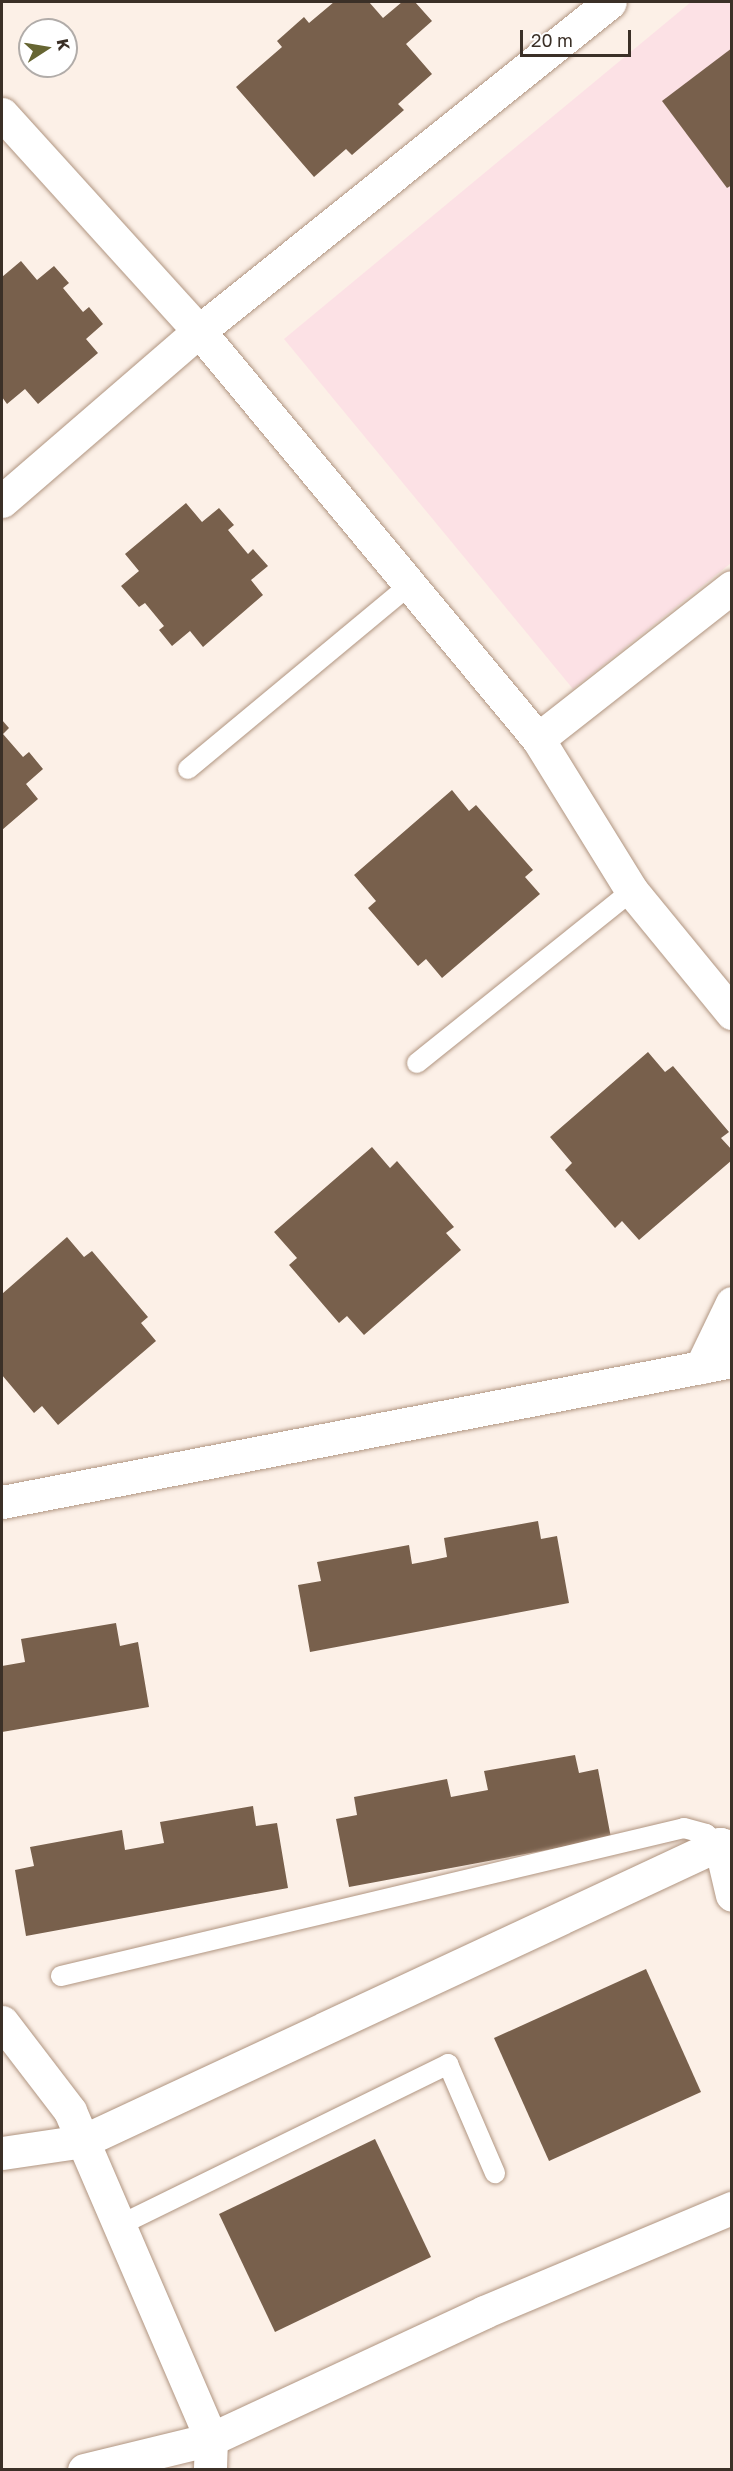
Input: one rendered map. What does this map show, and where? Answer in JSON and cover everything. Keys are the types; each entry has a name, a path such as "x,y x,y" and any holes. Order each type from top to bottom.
{"street":[{"path":"2,501 200,331 610,2"},
{"path":"2,114 200,331 538,739 632,891 732,1012"},
{"path":"538,739 732,587"},
{"path":"2,1502 716,1364 732,1303"},
{"path":"2,2153 83,2141 726,1845 732,1895"},
{"path":"2,2022 70,2111 210,2454"},
{"path":"84,2469 210,2454 484,2312 732,2208"}],"lane":[{"path":"188,769 410,585"},
{"path":"417,1063 632,891"},
{"path":"61,1976 684,1828 706,1834 726,1845"},
{"path":"118,2226 448,2064 495,2173"}],"shaded area":[{"path":"691,2 731,2 731,563 573,689 284,339"}],"building":[{"path":"334,2 369,2 383,18 402,2 415,2 432,21 406,44 432,74 398,104 404,110 352,155 346,149 314,177 236,87 282,47 277,41 304,17 309,23"},
{"path":"732,48 732,185 727,188 662,101"},
{"path":"21,261 37,280 54,266 69,283 63,288 83,312 89,307 103,324 86,339 98,353 38,404 25,389 7,404 2,397 2,277"},
{"path":"186,503 202,522 219,508 234,525 228,530 248,554 253,549 268,566 251,580 263,595 203,647 190,631 172,646 159,630 164,626 145,603 139,607 121,586 139,571 125,554"},
{"path":"2,720 9,728 3,734 23,757 29,752 43,769 26,784 38,799 2,830"},
{"path":"452,790 469,811 476,805 533,870 525,877 540,894 442,978 426,959 418,966 368,908 376,901 354,875"},
{"path":"648,1052 665,1072 673,1066 729,1132 721,1138 732,1150 732,1160 639,1240 622,1221 615,1228 565,1170 572,1163 550,1137"},
{"path":"372,1147 390,1168 397,1161 454,1227 446,1233 461,1250 364,1335 347,1316 339,1323 289,1265 297,1258 274,1232"},
{"path":"67,1237 84,1257 92,1251 148,1317 141,1323 156,1341 58,1425 42,1406 34,1413 2,1375 2,1294"},
{"path":"538,1521 541,1539 557,1536 569,1603 310,1652 298,1585 321,1581 317,1562 409,1545 412,1564 447,1557 444,1538"},
{"path":"116,1623 120,1646 138,1642 149,1707 2,1732 2,1666 25,1662 21,1639"},
{"path":"575,1755 579,1773 598,1769 611,1838 349,1887 336,1819 357,1815 354,1797 447,1779 451,1797 488,1790 484,1771"},
{"path":"253,1806 256,1826 277,1823 288,1888 26,1936 15,1870 34,1866 30,1847 122,1830 125,1850 164,1843 160,1822"},
{"path":"646,1969 701,2092 549,2161 494,2038"},
{"path":"375,2139 431,2257 275,2332 219,2214"}]}
